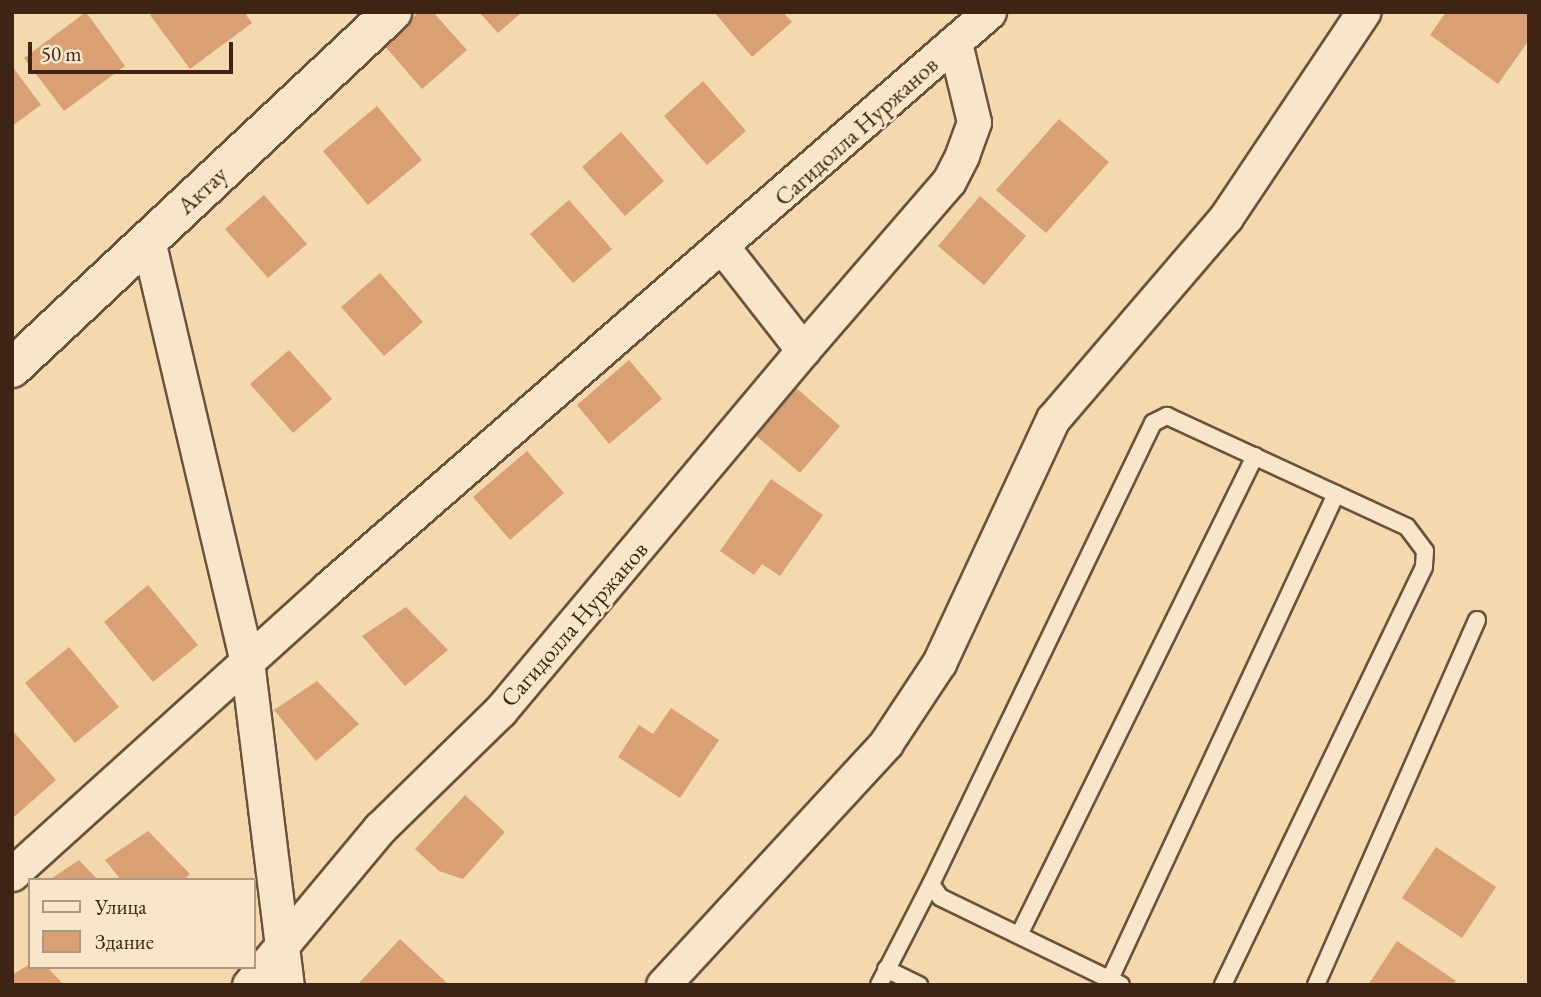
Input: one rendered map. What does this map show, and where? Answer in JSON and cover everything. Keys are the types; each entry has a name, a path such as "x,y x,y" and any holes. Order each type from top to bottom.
{"street":[{"name":"Актау","path":"12,368 392,12"},
{"name":"Сагидолла Нуржанов","path":"12,874 247,661 724,249 989,12"},
{"path":"663,985 886,743 939,663 1053,419 1226,217 1363,12"},
{"name":"Сагидолла Нуржанов","path":"249,985 285,947 380,828 500,711 803,350 949,181 974,122 955,43"},
{"path":"148,240 247,661 285,947 287,985"},
{"path":"724,249 803,350"}],"lane":[{"path":"879,985 931,884 1153,422 1167,416 1407,527 1426,551 1424,567 1223,985"},
{"path":"1018,935 1255,456"},
{"path":"931,884 940,897 1116,982 1336,494"},
{"path":"1316,985 1477,620"},
{"path":"886,969 919,985"}],"building":[{"path":"86,12 125,66 64,111 24,58"},
{"path":"154,12 244,12 252,23 190,69 150,15"},
{"path":"419,12 433,12 467,50 422,89 383,44"},
{"path":"479,12 522,12 498,33"},
{"path":"714,12 783,12 792,22 752,57"},
{"path":"1446,12 1529,12 1529,40 1498,84 1430,35"},
{"path":"12,66 41,105 12,126"},
{"path":"703,81 746,131 707,165 664,116"},
{"path":"377,106 422,160 368,205 323,151"},
{"path":"1059,119 1109,162 1046,233 996,190"},
{"path":"621,132 664,181 625,216 582,167"},
{"path":"264,195 307,244 268,278 225,229"},
{"path":"980,196 1026,236 984,285 938,246"},
{"path":"569,200 612,249 573,283 530,234"},
{"path":"380,273 423,322 384,356 341,307"},
{"path":"289,350 332,399 293,433 250,384"},
{"path":"629,360 662,399 609,444 577,405"},
{"path":"795,387 840,426 800,473 754,434"},
{"path":"527,451 564,493 510,540 473,497"},
{"path":"771,479 823,515 780,576 762,564 754,575 720,551"},
{"path":"148,585 198,645 153,682 104,622"},
{"path":"406,607 448,650 405,686 362,636"},
{"path":"69,647 119,707 75,743 25,683"},
{"path":"317,681 359,724 316,761 274,710"},
{"path":"671,708 719,740 680,798 618,757 639,725 653,734"},
{"path":"12,730 56,780 14,817 12,816"},
{"path":"465,795 505,832 463,879 439,871 415,849"},
{"path":"148,831 190,874 186,878 119,878 105,860"},
{"path":"1436,847 1496,887 1462,938 1402,898"},
{"path":"79,860 96,878 52,878"},
{"path":"400,939 449,985 357,985"},
{"path":"1397,941 1456,981 1454,985 1368,985"},
{"path":"28,965 28,969 49,969 64,985 12,985 12,975"}]}
